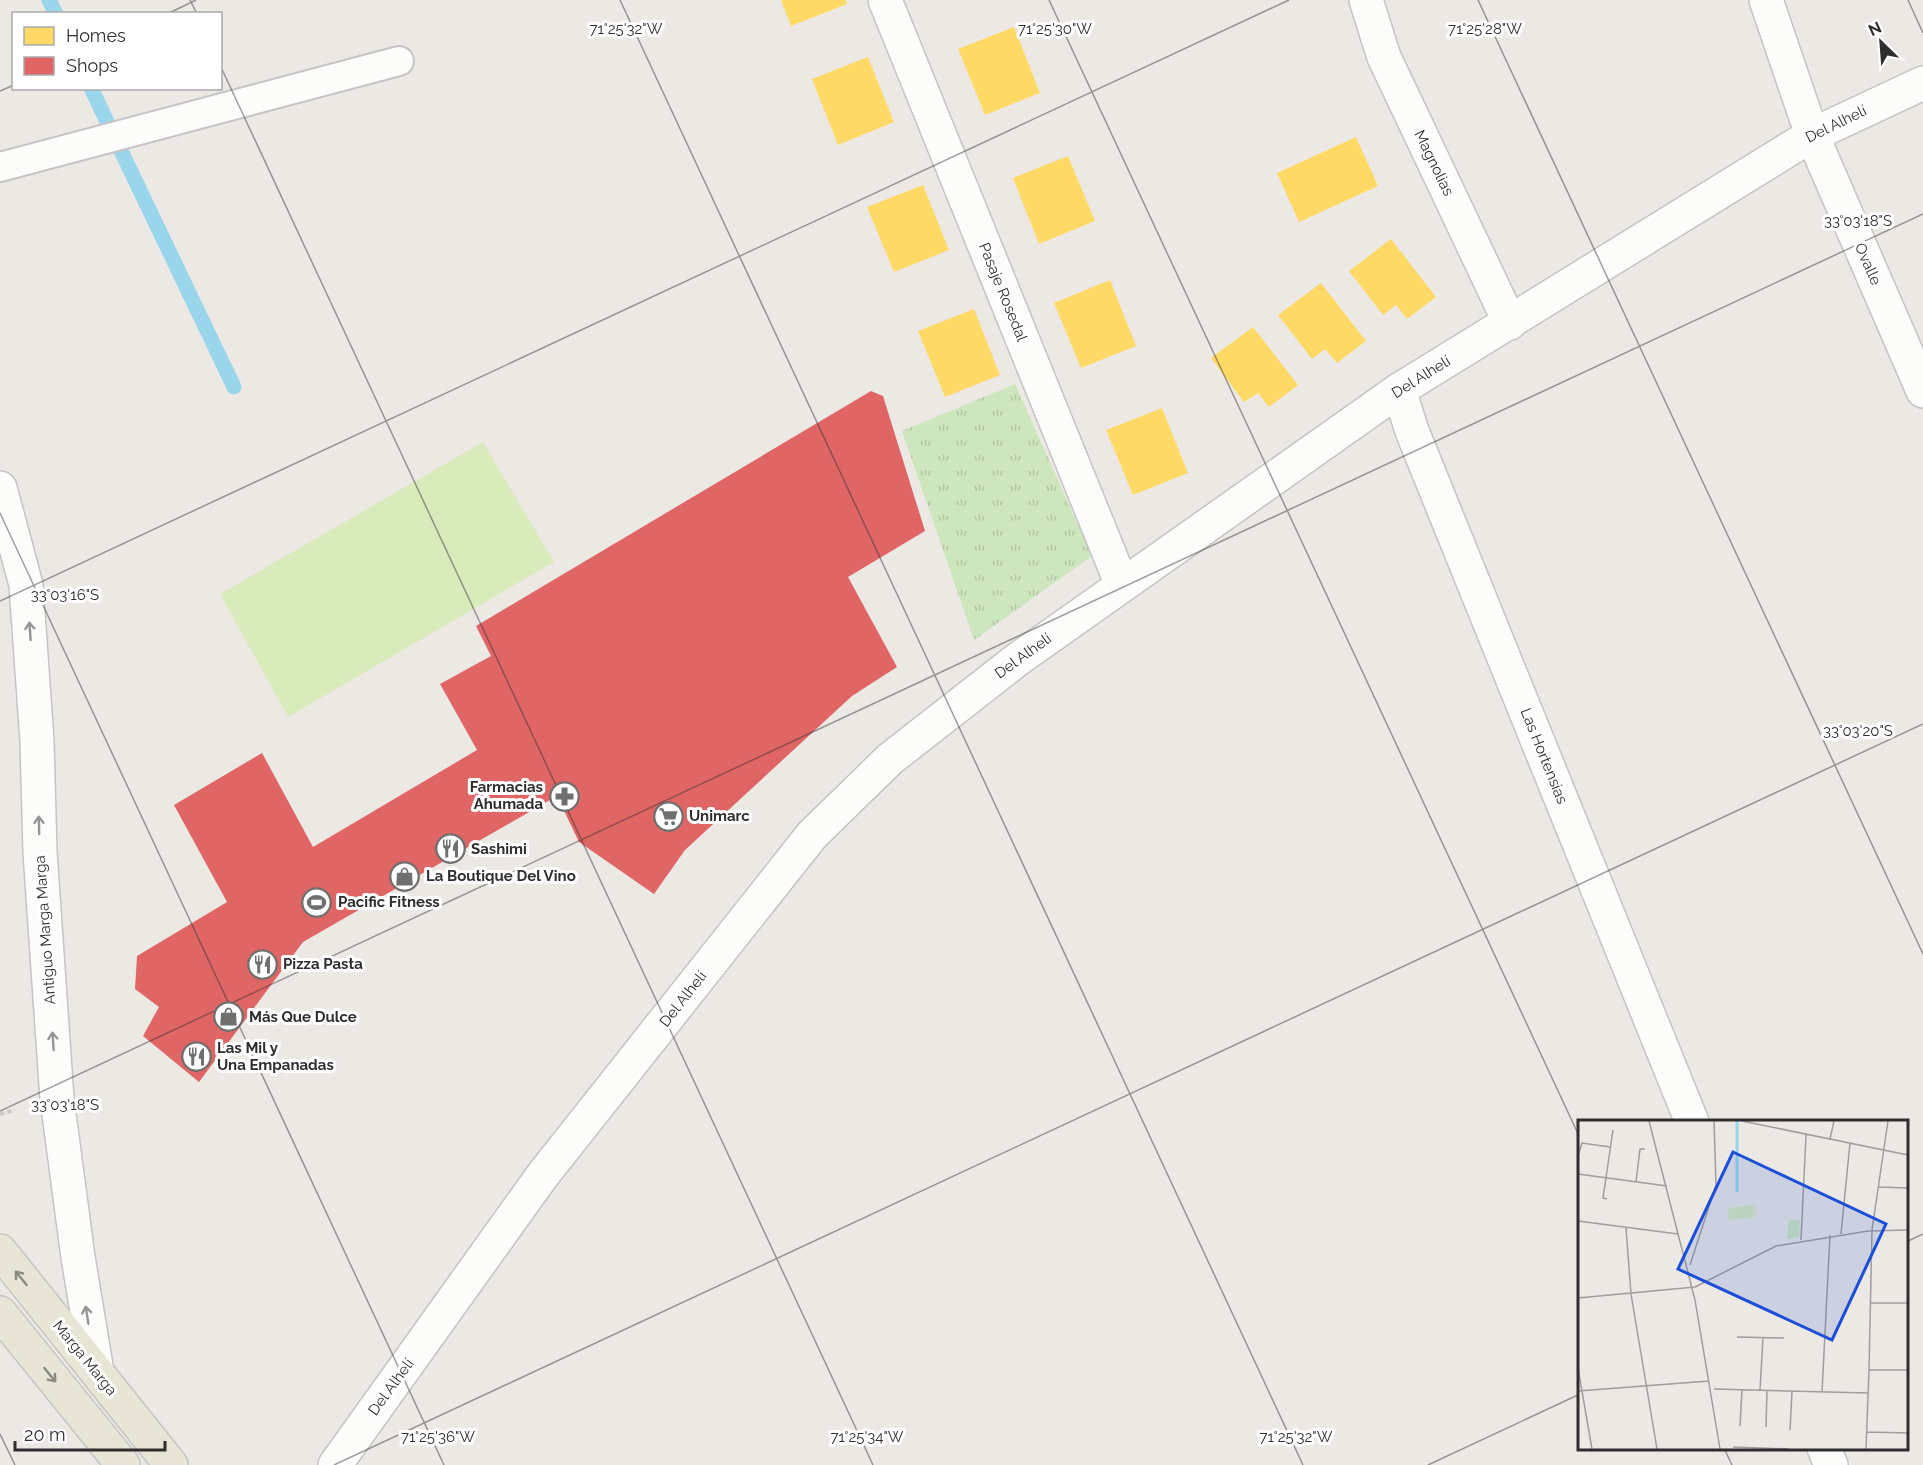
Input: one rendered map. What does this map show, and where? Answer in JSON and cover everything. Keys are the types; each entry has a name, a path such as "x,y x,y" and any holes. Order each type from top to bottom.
{"main road":[{"name":"Marga Marga","path":"0,1251 171,1465"},
{"path":"0,1313 123,1465"}],"street":[{"name":"Pasaje Rosedal","path":"885,0 1122,585"},
{"name":"Magnolias","path":"1366,0 1384,57 1510,322"},
{"name":"Ovalle","path":"1766,0 1812,135 1923,391"},
{"name":"Del Alhelí","path":"335,1465 542,1176 812,835 890,759 1018,659 1399,390 1812,135 1923,83"},
{"name":"Las Hortensias","path":"1399,390 1412,431 1691,1120"},
{"name":"Antiguo Marga Marga","path":"0,489 26,585 38,741 40,852 57,1099 78,1257 97,1372"},
{"path":"1824,1450 1831,1465"}],"lane":[{"path":"0,167 399,61"}],"green space":[{"path":"1015,384 1092,556 974,640 902,431"},
{"path":"483,442 554,562 288,717 220,594"}],"building: Homes":[{"path":"781,0 846,0 847,4 791,26"},
{"path":"1014,27 1040,93 985,115 958,49"},
{"path":"868,57 894,122 838,145 812,79"},
{"path":"1356,137 1378,186 1299,222 1277,173"},
{"path":"1068,156 1095,221 1039,244 1013,178"},
{"path":"923,185 949,250 894,272 867,207"},
{"path":"1391,239 1436,297 1407,319 1396,305 1383,315 1349,271"},
{"path":"1110,280 1136,346 1081,368 1054,303"},
{"path":"1321,283 1366,341 1337,363 1325,349 1312,359 1278,315"},
{"path":"974,309 1000,375 945,397 918,331"},
{"path":"1253,327 1298,385 1269,407 1258,393 1244,402 1211,358"},
{"path":"1162,408 1188,473 1133,495 1106,430"}],"building: Shops":[{"path":"871,391 883,396 925,531 848,577 897,667 852,696 685,850 654,894 579,842 557,796 303,942 199,1082 143,1036 159,1007 135,989 137,956 227,902 174,805 262,753 313,847 477,750 440,684 491,656 476,626"}],"waterway":[{"path":"49,0 55,12"},
{"path":"92,90 234,387"}],"place":[{"name":"Farmacias Ahumada","path":"564,796"},
{"name":"Unimarc","path":"668,816"},
{"name":"Sashimi","path":"450,849"},
{"name":"La Boutique Del Vino","path":"405,876"},
{"name":"Pacific Fitness","path":"317,902"},
{"name":"Pizza Pasta","path":"262,964"},
{"name":"Más Que Dulce","path":"228,1017"},
{"name":"Las Mil y Una Empanadas","path":"196,1057"}]}
